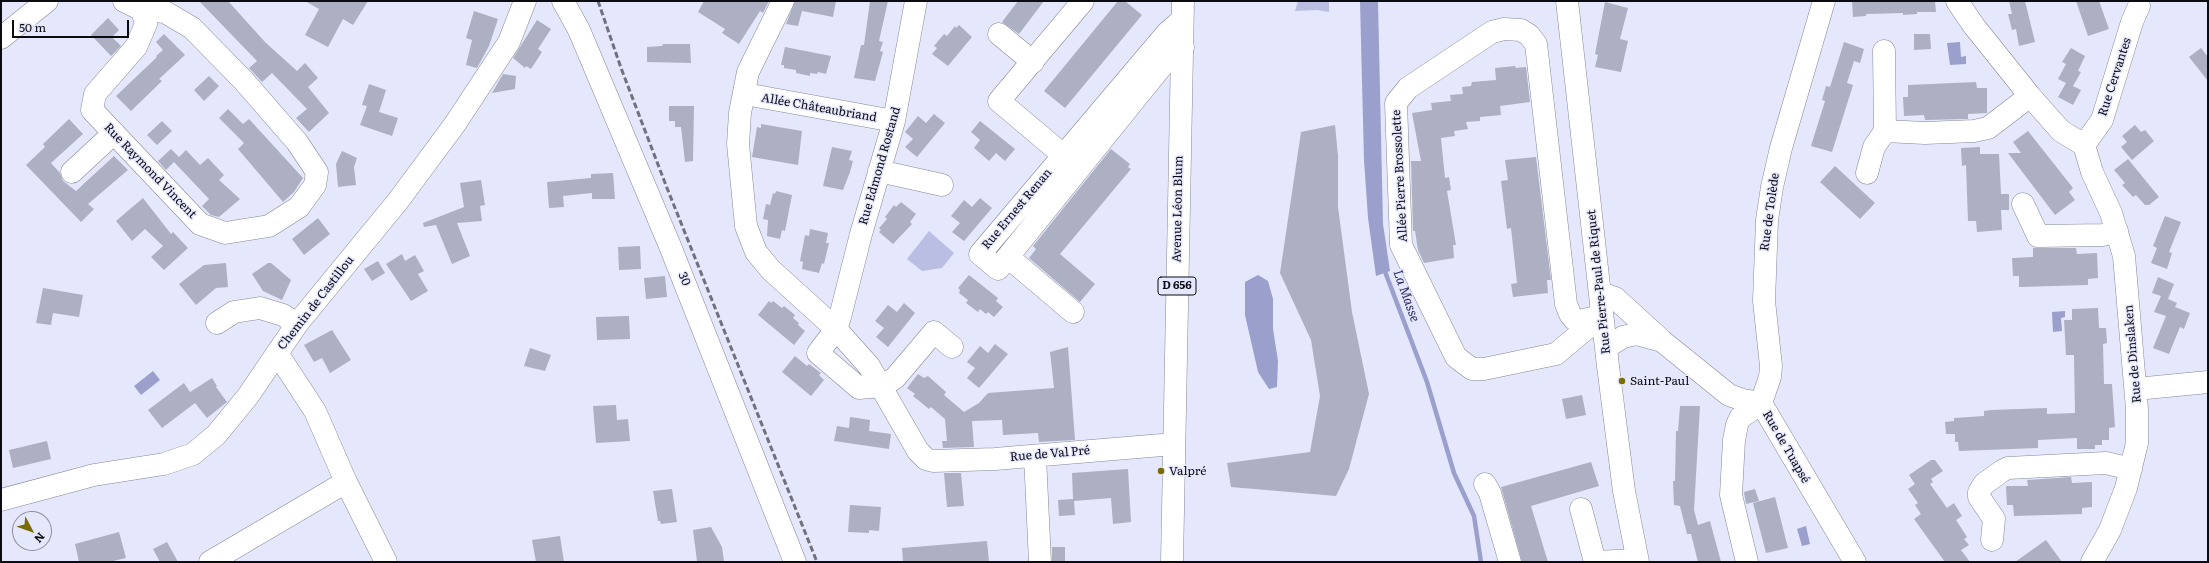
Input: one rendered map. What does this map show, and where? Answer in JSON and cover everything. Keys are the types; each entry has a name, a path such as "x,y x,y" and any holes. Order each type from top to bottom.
{"street":[{"path":"1,38 47,1"},
{"name":"Chemin de Castillou","path":"1,500 94,475 164,464 193,454 216,434 248,396 297,324 398,201 455,124 509,42 525,1"},
{"name":"30","path":"563,1 578,30 670,246 795,562"},
{"path":"783,1 748,72 745,94 740,113 738,144 746,226 756,252 771,270 836,329 869,366 882,386"},
{"path":"1063,155 999,101 1083,1"},
{"name":"Rue Pierre-Paul de Riquet","path":"1567,1 1624,491 1637,561"},
{"name":"Rue de Tolède","path":"1761,403 1770,377 1771,366 1764,301 1764,260 1767,220 1772,187 1824,1"},
{"path":"1958,1 1974,26 2030,96 2061,131 2084,145"},
{"name":"Rue Edmond Rostand","path":"836,329 894,121 917,2"},
{"name":"Rue Raymond Vincent","path":"133,6 165,12 192,28 243,80 297,142 317,172 315,185 299,208 269,226 225,233 200,224 92,110 92,101 95,94 136,47 146,24 133,6"},
{"name":"Avenue Léon Blum","path":"1172,562 1179,153 1183,47 1182,10"},
{"name":"Rue Ernest Renan","path":"1182,10 1167,33 980,254 998,269 1165,62 1183,47"},
{"name":"Rue Cervantes","path":"2084,145 2102,120 2132,10"},
{"name":"Allée Pierre Brossolette","path":"1504,29 1521,30 1529,35 1536,44 1566,304 1574,319 1579,321 1595,322 1556,354 1484,369 1472,369 1456,357 1401,245 1396,103 1408,88 1492,32 1504,29"},
{"path":"1000,34 1033,62"},
{"path":"1867,173 1874,147 1885,131 1884,51"},
{"name":"Allée Châteaubriand","path":"745,94 894,121"},
{"path":"1885,131 1925,133 1974,131 1988,128 2030,96"},
{"path":"72,172 114,133"},
{"name":"Rue de Dinslaken","path":"2084,145 2092,172 2117,231 2124,256 2136,389 2138,432 2131,469 2110,530 2092,562"},
{"path":"879,171 942,185"},
{"path":"2023,204 2038,236 2103,236 2117,231"},
{"path":"1008,256 1073,312"},
{"path":"1600,292 1615,298 1662,341"},
{"path":"217,323 234,312 260,308 283,315 297,324"},
{"path":"836,329 818,353 859,388 882,386 895,378 934,332 952,347"},
{"name":"Rue de Tuapsé","path":"1607,347 1623,337 1636,334 1662,341 1729,395 1743,400 1761,403 1855,562"},
{"path":"277,353 315,411 346,482 386,562"},
{"path":"2136,389 2208,382"},
{"name":"Rue de Val Pré","path":"882,386 918,451 926,459 941,461 1035,456 1174,444"},
{"path":"1747,562 1731,495 1734,440 1740,418 1761,403"},
{"path":"1035,456 1040,562"},
{"path":"1992,540 1994,519 1979,498 1979,492 1984,484 2002,471 2008,468 2106,463 2131,469"},
{"path":"210,562 346,482"},
{"path":"1485,484 1490,493 1510,562"},
{"path":"1581,509 1595,562 1637,561"}],"shaded area":[{"path":"1298,1 1329,1 1329,12 1317,10 1295,11"},
{"path":"1360,1 1378,1 1383,224 1390,271 1376,276 1368,218 1364,160"},
{"path":"1960,42 1961,57 1966,56 1966,64 1950,65 1947,43"},
{"path":"929,231 954,253 942,268 922,271 907,259"},
{"path":"1258,275 1268,281 1273,299 1273,329 1278,361 1277,387 1269,389 1258,372 1245,315 1245,282"},
{"path":"2065,311 2065,317 2061,318 2062,331 2053,332 2052,312"},
{"path":"153,371 160,380 141,395 134,386"},
{"path":"1806,526 1810,544 1802,546 1797,529"}],"building":[{"path":"199,1 228,1 265,42 297,71 305,63 318,78 308,87 329,113 309,132 296,118 307,109 272,73 262,82 249,68 257,61"},
{"path":"305,1 368,1 353,25 343,19 328,47 305,35 319,9"},
{"path":"704,1 769,1 763,13 760,11 739,44 722,33 725,29 698,12"},
{"path":"795,1 836,1 833,17 802,11 798,26 786,24"},
{"path":"870,1 888,1 879,41 883,42 880,51 883,52 875,81 854,78 861,45 864,45"},
{"path":"1018,1 1044,1 1019,34 1002,22"},
{"path":"1118,1 1125,1 1142,15 1065,108 1044,91"},
{"path":"1852,1 1935,1 1936,12 1917,12 1917,14 1903,15 1903,13 1866,14 1866,16 1853,17"},
{"path":"2009,1 2025,1 2035,42 2019,46 2016,29 2012,30 2008,14 2012,14"},
{"path":"2076,1 2099,1 2109,29 2088,36"},
{"path":"1605,2 1628,8 1620,39 1628,41 1621,72 1595,67 1598,55 1595,54"},
{"path":"474,11 498,19 489,46 477,68 466,65 472,40 466,38"},
{"path":"108,18 119,30 112,37 121,46 111,56 91,35"},
{"path":"537,20 551,29 538,49 542,52 531,69 526,66 525,68 513,58"},
{"path":"959,25 972,37 948,66 932,54 937,48 934,46 944,34 947,36 955,26 956,28"},
{"path":"164,34 185,55 159,79 162,81 131,111 116,96 163,50 156,42"},
{"path":"1914,34 1930,34 1931,49 1914,50"},
{"path":"1844,42 1864,49 1860,63 1854,61 1847,83 1853,85 1832,152 1811,146 1825,101 1822,100 1826,86 1830,87"},
{"path":"663,44 690,44 691,63 647,62 647,47 662,46"},
{"path":"785,47 831,56 826,74 818,72 817,74 810,73 810,76 796,73 796,70 784,68 784,65 781,65"},
{"path":"2071,48 2085,56 2078,71 2081,72 2073,86 2081,90 2073,105 2058,97 2066,83 2058,79 2066,64 2062,62"},
{"path":"2201,48 2208,57 2208,81 2189,57"},
{"path":"1515,66 1516,68 1526,67 1530,102 1500,106 1501,115 1480,117 1480,121 1466,122 1468,129 1454,131 1455,136 1441,138 1445,178 1449,177 1451,190 1447,191 1456,245 1453,245 1454,258 1424,263 1418,250 1415,231 1413,231 1411,161 1421,161 1412,113 1432,110 1431,103 1451,101 1450,95 1463,94 1462,87 1471,86 1472,82 1496,80 1495,68"},
{"path":"503,74 516,76 515,89 492,93"},
{"path":"209,76 219,86 204,101 194,90"},
{"path":"1976,82 1977,88 1987,88 1987,113 1968,114 1968,119 1925,120 1924,115 1904,116 1903,97 1908,97 1908,85"},
{"path":"369,84 386,90 379,112 398,118 392,136 360,125 367,106 362,105"},
{"path":"669,106 694,106 693,161 685,162 681,127 675,127 675,121 669,121"},
{"path":"228,109 243,124 249,119 303,178 294,192 283,202 238,149 244,143 219,118"},
{"path":"934,114 945,123 917,157 905,147 913,139 905,132 918,116 926,123"},
{"path":"69,119 83,134 51,163 60,173 63,181 76,191 114,156 128,170 88,204 94,209 81,222 26,165 45,147 43,144"},
{"path":"162,121 172,131 157,145 147,135"},
{"path":"980,121 1015,149 1005,161 996,153 989,161 974,148 980,140 971,132"},
{"path":"761,124 802,131 798,165 752,157 757,127 761,128"},
{"path":"1335,125 1338,156 1338,207 1352,312 1369,394 1349,469 1336,496 1231,487 1227,463 1310,452 1320,396 1311,340 1280,273 1301,132"},
{"path":"2135,125 2141,132 2145,130 2154,141 2132,160 2121,147 2127,142 2122,136"},
{"path":"2028,131 2073,188 2069,192 2075,200 2055,215 2008,153 2021,153 2013,142"},
{"path":"832,147 852,151 849,160 853,161 843,190 823,186"},
{"path":"1980,147 1980,154 1999,154 2001,194 2009,194 2009,210 2001,210 2002,230 1977,232 1976,221 1968,221 1966,165 1962,166 1961,148"},
{"path":"171,149 179,157 186,150 200,165 208,158 224,175 219,180 240,199 219,217 211,215 202,206 209,199 174,162 166,170 158,161"},
{"path":"1111,149 1130,164 1128,167 1131,169 1060,254 1095,284 1080,302 1029,258 1036,249 1033,246"},
{"path":"342,151 357,158 354,167 356,185 338,187 336,164"},
{"path":"1536,157 1551,280 1547,280 1548,293 1513,297 1511,284 1517,283 1511,228 1507,229 1501,181 1508,180 1505,160"},
{"path":"2128,159 2159,197 2149,205 2145,205 2136,195 2133,197 2122,185 2125,183 2114,170"},
{"path":"1835,166 1875,203 1860,219 1820,182"},
{"path":"613,173 615,199 592,199 592,193 563,196 564,207 549,208 547,182 591,178 591,174"},
{"path":"481,180 485,205 480,206 482,221 457,223 470,256 452,264 436,225 424,227 423,223 464,207 460,183"},
{"path":"776,191 792,195 785,231 782,230 780,239 767,236 768,220 763,219 766,204 770,205 773,193 775,194"},
{"path":"143,198 171,234 173,232 188,248 164,270 151,257 163,246 145,229 132,241 116,221"},
{"path":"980,198 992,208 964,241 952,232 960,223 951,216 964,200 972,207"},
{"path":"901,202 916,214 910,222 912,224 893,244 879,232 881,230 879,228 887,219 885,217 894,205 896,207"},
{"path":"2165,216 2181,222 2169,252 2172,253 2167,269 2151,263 2157,248 2153,246"},
{"path":"318,218 330,234 304,255 292,239"},
{"path":"810,229 828,233 826,243 829,243 824,264 822,263 819,273 802,269 803,262 800,261 805,235 809,236"},
{"path":"640,246 641,269 619,270 618,247"},
{"path":"2033,248 2076,248 2077,254 2097,253 2098,278 2088,279 2088,285 2019,287 2019,276 2013,276 2012,258 2033,257"},
{"path":"402,254 405,261 415,255 424,271 418,274 428,291 411,301 386,264"},
{"path":"378,261 385,273 372,281 364,269"},
{"path":"226,263 228,287 216,288 196,305 179,284 204,265"},
{"path":"268,263 271,263 291,280 282,300 263,291 252,274"},
{"path":"969,275 998,298 996,301 1003,307 994,317 988,312 986,314 980,309 978,312 966,303 968,300 959,293 960,290 958,288"},
{"path":"665,276 667,297 646,299 644,278"},
{"path":"2158,277 2174,284 2168,299 2177,303 2175,307 2190,313 2184,329 2180,327 2169,354 2153,348 2166,316 2154,312 2161,296 2152,293"},
{"path":"43,288 83,295 79,317 53,313 51,325 36,323"},
{"path":"769,301 771,303 773,301 782,308 784,306 795,315 793,318 805,331 794,345 758,315"},
{"path":"904,303 915,313 888,347 876,337 884,328 875,321 888,305 897,312"},
{"path":"2098,308 2099,328 2106,328 2107,343 2103,344 2104,384 2112,384 2115,427 2109,428 2109,440 2102,440 2102,445 2095,445 2095,449 2077,449 2077,438 2038,440 2038,448 1959,451 1958,442 1955,442 1955,434 1946,434 1945,422 1954,421 1954,418 1984,416 1984,411 1991,410 2047,408 2047,414 2075,413 2074,355 2066,355 2064,320 2072,320 2072,309"},
{"path":"629,316 630,339 597,340 596,317"},
{"path":"332,330 351,360 330,373 322,358 314,362 304,345"},
{"path":"995,344 1008,354 979,388 967,378 975,368 967,362 980,346 988,353"},
{"path":"1068,347 1075,440 1039,442 1038,433 1003,435 1002,420 972,421 974,447 943,448 942,441 947,441 945,419 931,407 929,409 913,396 915,394 907,388 918,374 924,378 928,376 946,392 944,395 964,412 979,403 988,393 1054,388 1050,352"},
{"path":"530,348 551,355 545,371 524,366"},
{"path":"795,356 807,366 809,364 821,373 819,375 824,380 811,396 782,372"},
{"path":"212,378 217,386 216,387 227,402 207,418 195,403 162,428 148,410 184,383 190,392"},
{"path":"1582,395 1586,415 1566,419 1562,399"},
{"path":"616,405 617,420 628,419 630,441 596,443 593,406"},
{"path":"1680,406 1700,406 1694,510 1698,525 1710,521 1721,562 1698,562 1691,534 1687,534 1680,506 1674,505 1673,481 1675,481 1676,431 1678,431"},
{"path":"850,417 870,420 869,431 891,434 889,449 834,441 837,426 849,428"},
{"path":"47,441 51,459 13,468 9,450"},
{"path":"1931,460 1935,460 1943,471 1931,479 1933,482 1930,484 1947,508 1954,503 1962,516 1956,520 1967,537 1964,539 1969,545 1961,550 1970,562 1945,562 1914,519 1921,514 1915,505 1918,503 1908,489 1915,484 1909,475"},
{"path":"1591,462 1599,486 1531,506 1548,562 1522,562 1501,487"},
{"path":"1128,469 1131,522 1113,524 1111,498 1074,501 1075,515 1059,516 1058,500 1073,499 1072,473"},
{"path":"944,473 961,473 964,506 947,507"},
{"path":"2071,477 2072,483 2092,482 2092,507 2082,508 2082,514 2014,516 2013,505 2007,505 2006,486 2028,486 2027,480"},
{"path":"672,489 677,522 661,524 660,521 658,521 653,491"},
{"path":"1755,489 1759,501 1746,504 1744,492"},
{"path":"1775,497 1788,548 1766,553 1753,503"},
{"path":"850,505 881,507 879,531 869,530 869,533 848,532"},
{"path":"711,527 722,547 724,562 697,561 693,530"},
{"path":"119,532 126,558 109,562 79,562 75,544"},
{"path":"560,536 564,562 536,562 532,540"},
{"path":"2046,540 2062,562 2015,562"},
{"path":"987,541 989,562 903,562 902,548"},
{"path":"167,542 178,562 160,562 153,549"},
{"path":"1052,547 1065,547 1065,562 1052,562"}],"waterway":[{"name":"La Masse","path":"1384,269 1427,382 1454,473 1474,516 1481,562"}],"railway":[{"path":"598,1 621,68 667,188 817,562"}],"place":[{"name":"Saint-Paul","path":"1622,381"},
{"name":"Valpré","path":"1161,471"}]}
